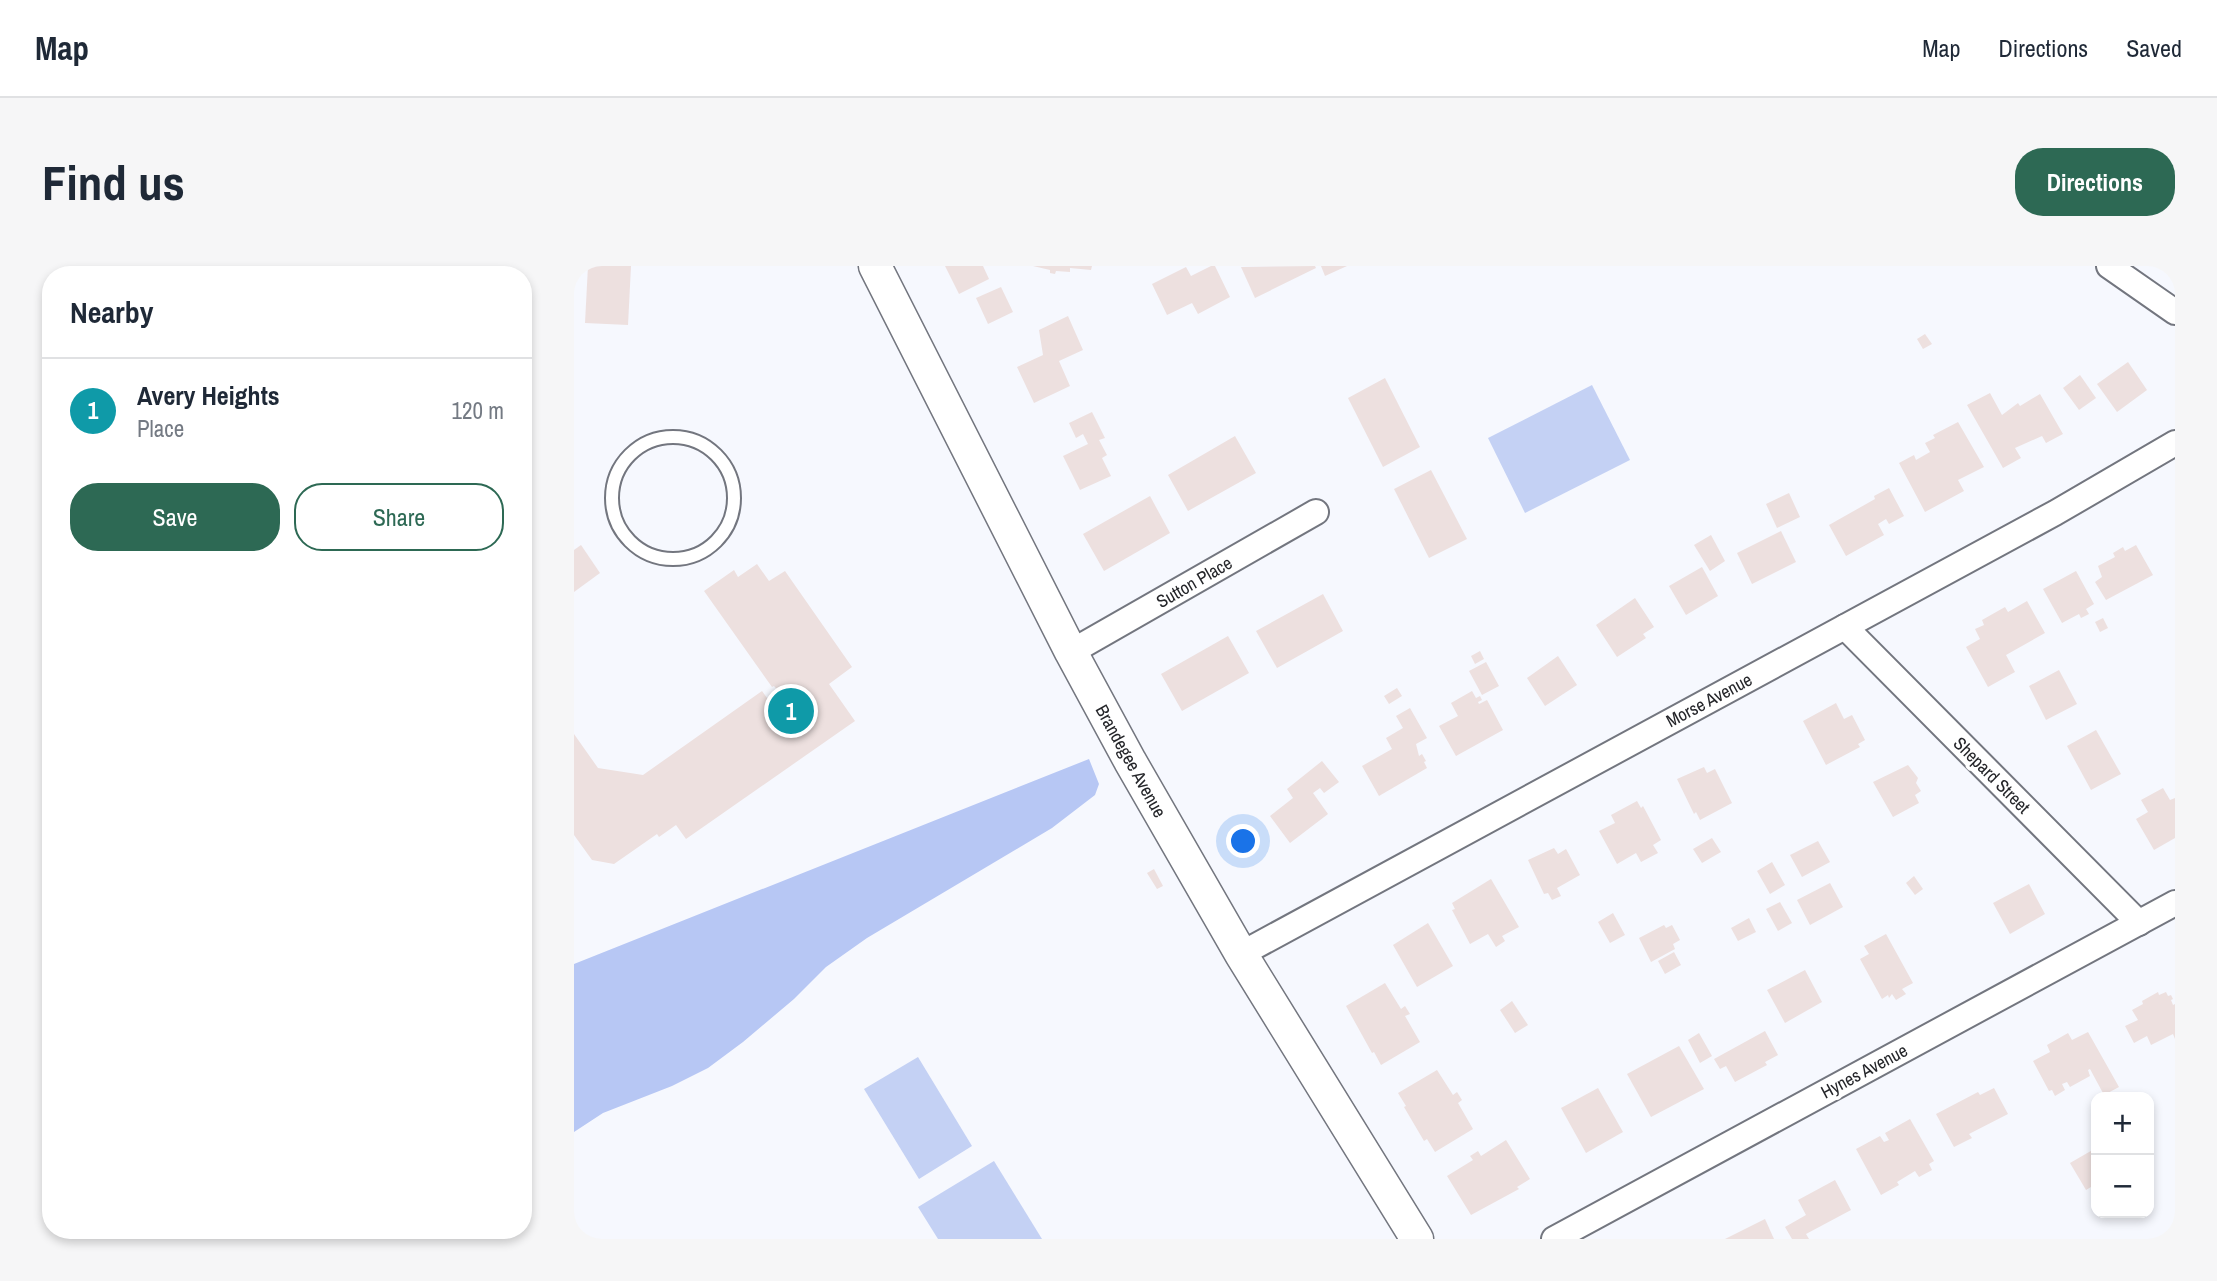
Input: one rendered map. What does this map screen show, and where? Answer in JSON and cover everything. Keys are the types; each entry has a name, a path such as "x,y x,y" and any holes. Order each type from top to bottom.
{"street":[{"name":"Brandegee Avenue","path":"875,266 1071,652 1130,761 1241,954 1418,1239"},
{"path":"2109,266 2175,312"},
{"name":"Morse Avenue","path":"1241,954 2054,513 2175,443"},
{"name":"Sutton Place","path":"1071,652 1316,512"},
{"name":"Shepard Street","path":"1845,627 2139,923"},
{"name":"Hynes Avenue","path":"1554,1239 2175,903"}],"lane":[{"path":"676,435 697,440 715,451 728,468 735,488 734,509 728,528 716,543 699,554 680,559 660,558 642,551 626,538 616,521 612,502 614,483 622,463 637,448 656,438 676,435"}],"shaded area":[{"path":"1592,385 1630,460 1525,513 1488,438"},
{"path":"1089,759 1099,784 1095,795 1052,828 867,938 826,967 794,999 708,1068 672,1086 603,1113 574,1132 574,964"},
{"path":"918,1057 972,1146 919,1179 864,1089"},
{"path":"994,1161 1042,1239 938,1239 918,1207"}],"building":[{"path":"588,266 631,266 628,325 585,323"},
{"path":"945,266 983,266 989,279 959,294"},
{"path":"1033,266 1092,266 1091,270 1070,268 1070,272 1056,271 1055,274"},
{"path":"1215,266 1230,297 1198,314 1192,303 1167,315 1152,284 1186,267 1191,276"},
{"path":"1321,266 1347,266 1325,276"},
{"path":"1241,267 1316,268 1255,298"},
{"path":"1001,287 1013,312 988,324 976,298"},
{"path":"1068,316 1083,350 1059,361 1070,386 1034,403 1017,367 1043,355 1039,330"},
{"path":"1925,334 1932,344 1923,349 1917,339"},
{"path":"2128,362 2147,390 2117,412 2097,384"},
{"path":"2080,375 2096,398 2079,410 2063,388"},
{"path":"1385,378 1420,447 1383,467 1348,398"},
{"path":"1990,393 2002,415 2018,403 2020,406 2040,394 2063,434 2046,443 2042,436 2015,448 2021,458 2003,468 1967,405"},
{"path":"1092,412 1105,438 1099,440 1107,455 1102,458 1111,476 1080,490 1063,456 1088,444 1083,434 1076,438 1069,423"},
{"path":"1958,422 1984,467 1958,480 1964,491 1925,512 1899,463 1914,455 1916,460 1930,452 1925,443 1935,438 1933,435"},
{"path":"1235,436 1256,473 1188,511 1168,475"},
{"path":"1431,470 1467,539 1429,558 1394,489"},
{"path":"1889,488 1904,516 1889,524 1886,519 1878,524 1884,535 1846,556 1829,525"},
{"path":"1789,493 1800,517 1777,528 1766,504"},
{"path":"1150,496 1170,533 1104,571 1083,534"},
{"path":"1781,531 1796,562 1752,584 1737,553"},
{"path":"1711,535 1725,561 1710,571 1694,545"},
{"path":"581,545 600,573 574,592 574,550"},
{"path":"2136,545 2153,575 2106,600 2095,582 2102,577 2098,566 2115,557 2113,553 2123,547 2125,551"},
{"path":"757,564 769,581 785,571 852,667 829,684 855,721 686,839 676,825 659,837 657,834 614,864 592,860 574,835 574,734 598,768 643,775 762,691 770,702 781,694 772,687 704,591 734,570 738,577"},
{"path":"1702,567 1718,596 1686,615 1669,586"},
{"path":"2076,571 2094,604 2086,609 2089,614 2081,618 2079,614 2062,623 2043,589"},
{"path":"1323,594 1343,631 1277,668 1256,631"},
{"path":"1635,598 1654,627 1643,634 1646,638 1617,657 1596,625"},
{"path":"2027,601 2045,633 2006,655 2015,672 1988,687 1966,647 1980,639 1975,629 1984,625 1982,620 2005,607 2008,612"},
{"path":"2103,618 2108,628 2100,632 2095,622"},
{"path":"1228,636 1249,673 1182,711 1161,674"},
{"path":"1480,651 1484,659 1475,664 1471,656"},
{"path":"1558,656 1577,685 1545,706 1527,678"},
{"path":"1486,662 1499,686 1482,695 1469,671"},
{"path":"2059,670 2077,704 2046,720 2029,686"},
{"path":"1397,688 1402,696 1389,704 1384,696"},
{"path":"1472,691 1476,698 1480,696 1482,700 1479,704 1487,700 1503,730 1456,756 1439,726 1458,716 1451,703"},
{"path":"1836,703 1844,719 1852,715 1865,740 1858,744 1860,747 1826,765 1803,721"},
{"path":"1410,708 1427,738 1416,744 1419,756 1422,754 1427,768 1379,796 1362,766 1392,749 1386,738 1403,728 1396,716"},
{"path":"2096,730 2121,774 2091,790 2067,746"},
{"path":"1322,761 1339,782 1324,793 1320,788 1313,793 1328,814 1290,843 1270,816 1293,798 1287,789"},
{"path":"1908,765 1918,778 1916,783 1921,791 1915,795 1919,803 1893,817 1873,782"},
{"path":"1704,767 1707,773 1715,769 1732,803 1700,820 1696,812 1694,814 1677,779"},
{"path":"2163,788 2170,800 2175,798 2175,838 2154,850 2136,819 2148,812 2141,800"},
{"path":"1637,801 1641,808 1643,806 1661,840 1653,845 1658,853 1641,862 1636,853 1617,864 1599,831 1615,823 1611,815"},
{"path":"1712,838 1721,852 1702,863 1693,849"},
{"path":"1818,841 1830,862 1802,877 1790,855"},
{"path":"1554,848 1558,854 1566,849 1580,875 1557,888 1561,896 1552,900 1548,893 1544,894 1528,860"},
{"path":"1772,862 1785,885 1770,894 1757,871"},
{"path":"1154,869 1163,886 1157,889 1147,873"},
{"path":"1914,876 1923,889 1915,895 1906,883"},
{"path":"1491,879 1519,927 1502,936 1505,941 1496,947 1488,934 1470,944 1452,910 1455,909 1452,903"},
{"path":"1830,883 1843,907 1810,925 1797,900"},
{"path":"2029,884 2045,914 2010,934 1993,903"},
{"path":"1780,902 1792,923 1778,931 1766,909"},
{"path":"1613,913 1625,935 1610,943 1598,922"},
{"path":"1749,918 1756,932 1738,941 1731,928"},
{"path":"1428,923 1453,966 1417,987 1393,945"},
{"path":"1664,925 1666,928 1672,925 1680,940 1673,944 1675,949 1651,962 1639,938"},
{"path":"1886,934 1913,983 1902,989 1906,994 1896,1000 1892,994 1889,998 1888,995 1882,999 1860,959 1869,954 1864,946"},
{"path":"1674,952 1681,965 1665,974 1658,961"},
{"path":"1805,970 1822,1002 1785,1023 1767,990"},
{"path":"1385,983 1401,1009 1405,1006 1410,1014 1405,1016 1420,1042 1381,1065 1346,1006"},
{"path":"2158,992 2159,995 2166,992 2168,996 2171,995 2173,1005 2175,1004 2175,1039 2173,1034 2151,1045 2147,1036 2134,1043 2125,1026 2138,1020 2132,1010"},
{"path":"1512,1001 1528,1025 1515,1033 1500,1010"},
{"path":"1765,1031 1778,1055 1765,1062 1767,1065 1735,1082 1726,1066 1720,1069 1714,1059"},
{"path":"2088,1032 2119,1087 2102,1092 2090,1069 2090,1076 2070,1087 2067,1082 2062,1084 2065,1090 2055,1096 2052,1090 2049,1091 2033,1061 2050,1052 2047,1045 2068,1033 2072,1040"},
{"path":"1699,1033 1712,1056 1700,1063 1688,1040"},
{"path":"1679,1046 1704,1089 1651,1117 1627,1074"},
{"path":"1437,1070 1453,1095 1457,1092 1462,1100 1458,1103 1473,1129 1435,1152 1427,1139 1424,1141 1398,1093"},
{"path":"1598,1088 1623,1132 1586,1153 1561,1108"},
{"path":"1994,1088 2008,1114 1969,1134 1972,1138 1954,1147 1936,1114 1978,1092 1980,1095"},
{"path":"1910,1119 1934,1161 1929,1164 1932,1170 1919,1177 1915,1171 1897,1182 1899,1185 1881,1195 1856,1149 1880,1136 1884,1142 1889,1140 1885,1133"},
{"path":"1506,1140 1530,1179 1517,1187 1519,1189 1471,1215 1447,1176 1473,1160 1470,1156 1478,1151 1481,1156"},
{"path":"2091,1151 2091,1187 2086,1190 2070,1163"},
{"path":"1835,1180 1851,1210 1806,1234 1809,1239 1792,1239 1785,1227 1806,1215 1798,1200"},
{"path":"1765,1219 1774,1239 1725,1239"}],"place":[{"name":"Avery Heights","path":"791,711"}]}
